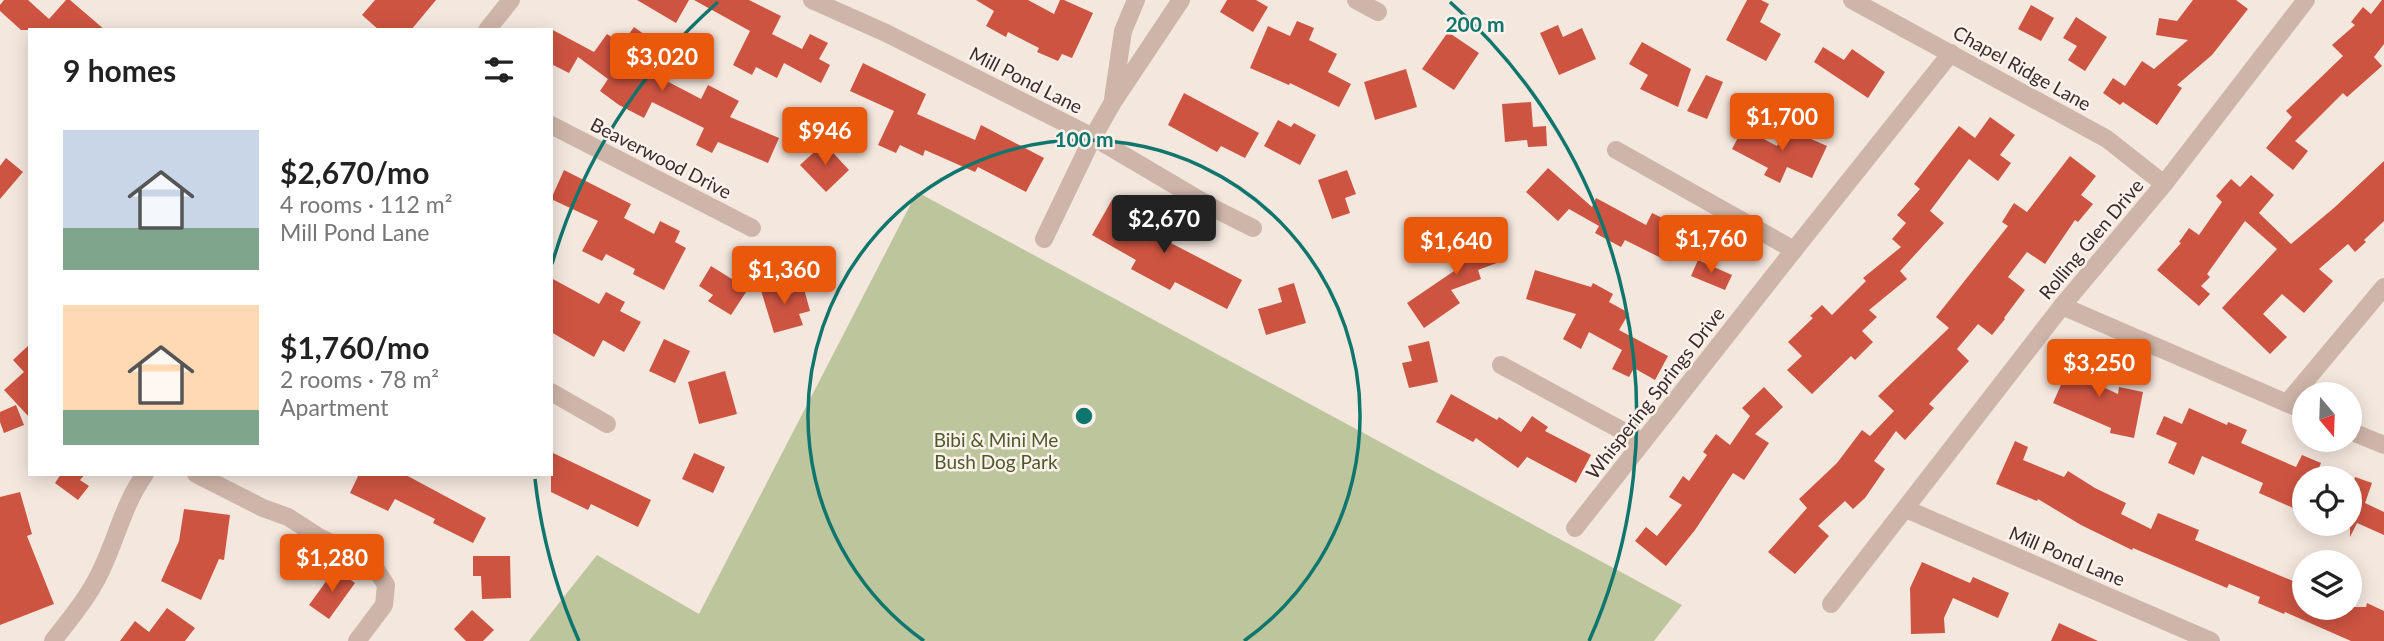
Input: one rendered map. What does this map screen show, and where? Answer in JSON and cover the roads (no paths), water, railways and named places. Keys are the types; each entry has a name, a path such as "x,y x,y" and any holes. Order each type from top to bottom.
{"street":[{"path":"489,28 511,0"},
{"name":"Mill Pond Lane","path":"812,0 886,33 1093,137 1253,228"},
{"path":"1113,102 1123,32 1136,0"},
{"path":"1044,239 1093,137 1113,102 1181,0"},
{"path":"1356,0 1378,12"},
{"name":"Chapel Ridge Lane","path":"1852,0 2107,139 2164,184"},
{"name":"Rolling Glen Drive","path":"1831,604 2062,306 2164,184 2306,0"},
{"name":"Whispering Springs Drive","path":"1575,528 1951,53"},
{"name":"Beaverwood Drive","path":"553,126 752,228"},
{"path":"1616,150 1794,250"},
{"path":"2287,403 2384,287"},
{"path":"2062,306 2292,405"},
{"path":"1501,365 1643,442"},
{"path":"553,393 607,424"},
{"path":"2362,435 2384,445"},
{"path":"53,641 86,598 104,565 125,508 144,476"},
{"path":"200,476 263,508 288,517 319,537 372,564 386,585 384,605 357,641"},
{"name":"Mill Pond Lane","path":"1906,509 2211,641"}],"park label":[{"name":"Bibi & Mini Me Bush Dog Park","path":"996,451"}]}
